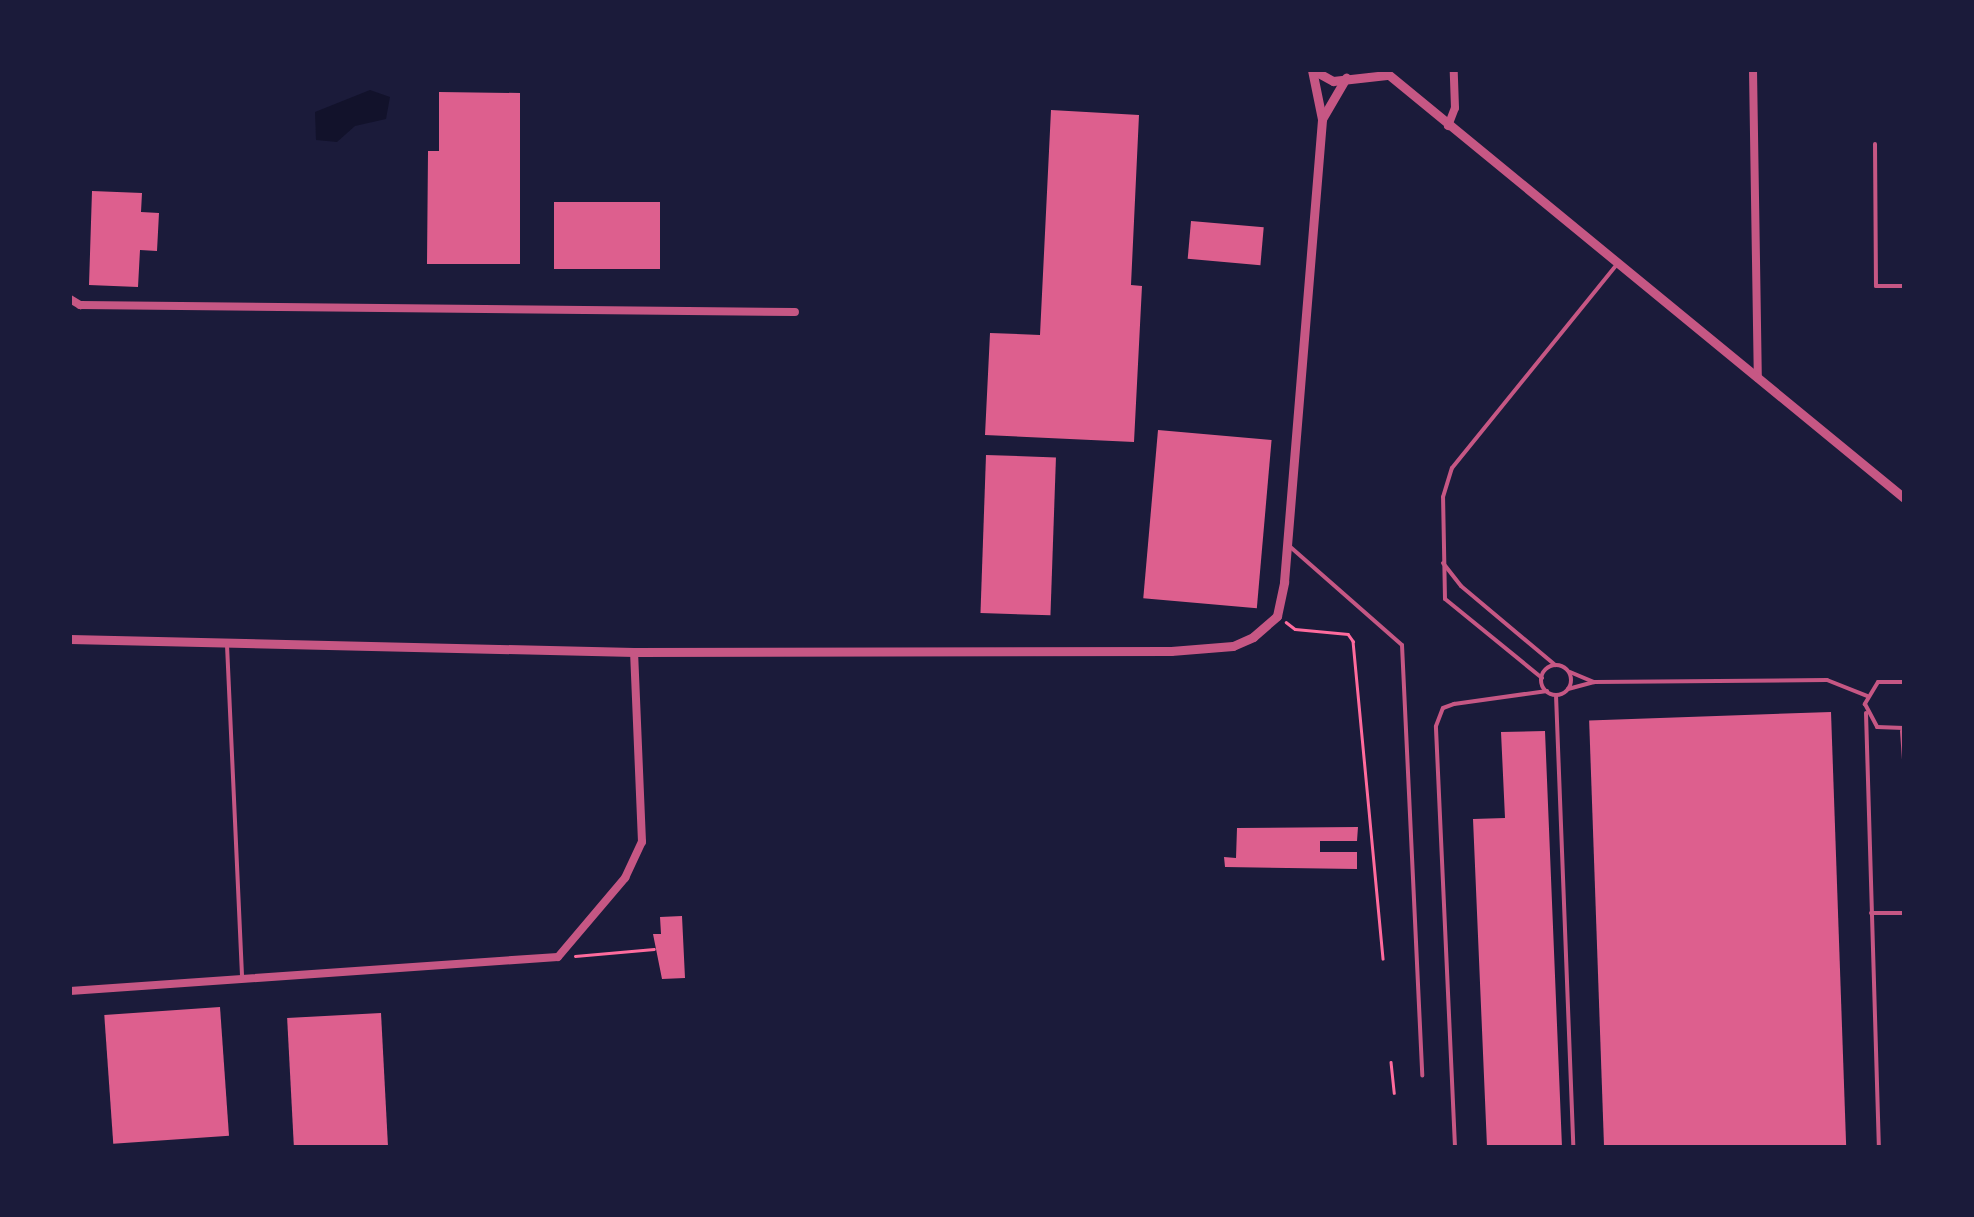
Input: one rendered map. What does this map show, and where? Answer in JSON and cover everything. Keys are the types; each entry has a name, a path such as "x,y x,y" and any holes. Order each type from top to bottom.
{"street":[{"path":"1312,70 1325,79 1386,73 1616,267 1904,498"},
{"path":"70,639 634,652 1189,650 1233,646 1277,616 1288,544 1322,119 1312,70"},
{"path":"1448,126 1454,70"},
{"path":"1753,70 1758,383"},
{"path":"1322,119 1351,74"},
{"path":"70,299 80,305 794,312"},
{"path":"70,991 558,957 625,878 642,842 634,652"}],"lane":[{"path":"1875,144 1876,286 1904,286"},
{"path":"1547,692 1542,678 1451,608 1443,563 1443,497 1452,468 1616,267"},
{"path":"1288,544 1402,645 1422,1076"},
{"path":"1443,563 1455,580 1555,665 1594,682"},
{"path":"227,641 242,980"},
{"path":"1542,678 1555,665"},
{"path":"1568,671 1568,688"},
{"path":"1456,1147 1436,726 1444,708 1547,692 1556,694 1594,682 1827,680 1867,696"},
{"path":"1879,1147 1866,713 1867,696 1878,682 1904,682"},
{"path":"1556,694 1572,1147"},
{"path":"1866,713 1877,727 1903,728 1904,761"},
{"path":"1870,913 1904,913"}],"path":[{"path":"1277,616 1296,630 1337,631 1354,641 1383,959"},
{"path":"558,957 654,949"},
{"path":"1391,1062 1394,1093"}],"shaded area":[{"path":"370,90 390,97 386,119 355,126 337,142 316,140 315,112"}],"building":[{"path":"439,92 520,93 520,264 427,264 428,151 439,151"},
{"path":"1051,110 1139,115 1131,285 1142,286 1134,442 985,435 990,333 1040,335"},
{"path":"92,191 142,193 141,212 159,213 157,251 140,250 138,287 89,285"},
{"path":"554,202 660,202 660,269 554,269"},
{"path":"1191,221 1264,227 1260,265 1188,259"},
{"path":"1158,430 1272,440 1257,608 1143,598"},
{"path":"986,455 1056,457 1050,615 980,613"},
{"path":"1831,712 1846,1147 1604,1147 1589,720"},
{"path":"1545,731 1562,1147 1487,1147 1473,819 1505,818 1501,732"},
{"path":"1358,827 1357,841 1320,841 1320,852 1357,852 1357,869 1225,867 1224,857 1236,858 1237,828"},
{"path":"682,916 685,978 662,979 653,934 661,934 660,917"},
{"path":"220,1007 229,1136 113,1144 104,1015"},
{"path":"381,1013 388,1147 294,1147 287,1018"}]}
